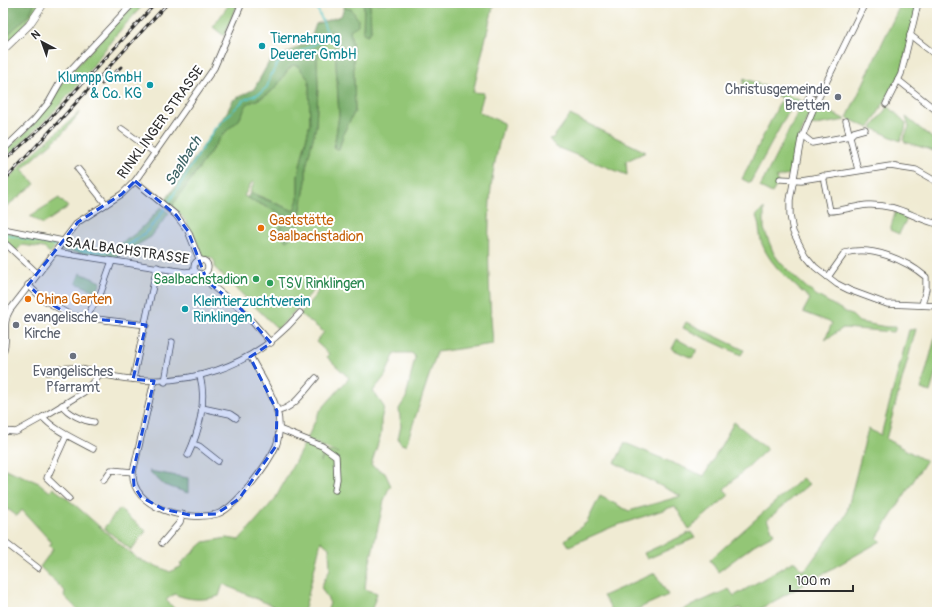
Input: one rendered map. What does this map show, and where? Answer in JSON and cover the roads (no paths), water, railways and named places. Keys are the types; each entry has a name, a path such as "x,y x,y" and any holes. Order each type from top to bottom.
{"main road":[{"path":"3,50 29,24 44,3"}],"street":[{"path":"3,150 34,120 49,102 62,79 133,3"},
{"name":"RINKLINGER STRASSE","path":"3,352 5,347 4,331 6,315 28,284 78,222 122,194 135,181 214,68 242,3"},
{"path":"615,3 628,5 643,3"},
{"path":"865,3 821,91 802,135 793,179 790,215 792,232 805,255 815,267 849,290 888,304 905,306 937,306"},
{"path":"886,104 902,74 918,3"},
{"path":"910,35 937,56"},
{"path":"898,80 937,111"},
{"path":"815,105 807,101 811,93 821,91"},
{"path":"846,121 858,170"},
{"path":"122,129 154,153"},
{"path":"802,135 812,143 850,136 854,132 865,129"},
{"path":"780,179 802,180 890,166 916,170 937,182"},
{"path":"78,169 106,204"},
{"path":"823,176 830,210 880,205 903,210 934,223 937,221"},
{"name":"SAALBACHSTRASSE","path":"135,181 169,208 188,231 200,261"},
{"path":"3,229 62,242"},
{"path":"3,244 7,245 37,273"},
{"name":"SAALBACHSTRASSE","path":"55,251 157,268 185,272 195,271 200,274 204,273"},
{"path":"828,277 845,253 879,253 902,262 926,277 926,288 922,305"},
{"path":"86,318 101,292 112,261"},
{"name":"SAALBACHSTRASSE","path":"195,271 195,265 200,261 206,262 208,266 207,271 204,273"},
{"path":"133,379 146,325 157,268"},
{"name":"SAALBACHSTRASSE","path":"204,273 211,285 240,309 271,343"},
{"path":"28,284 44,300 72,316 146,325"},
{"path":"48,372 72,366 100,374 165,382 200,376 250,356 271,343 300,313"},
{"path":"165,382 172,342"},
{"path":"154,381 133,472 134,486 141,497 163,509 182,514 216,514 231,506 271,455 276,446 279,429 277,411 250,356"},
{"path":"3,431 16,432 44,417 84,392 100,374"},
{"path":"188,455 193,444 202,408 204,388 200,376"},
{"path":"277,411 287,408 294,403 316,378"},
{"path":"62,405 65,409 82,418 94,422"},
{"path":"202,408 230,414 236,418"},
{"path":"44,417 63,431 66,436 93,449"},
{"path":"279,429 322,446 336,456 337,479 335,490"},
{"path":"66,436 47,478 69,499"},
{"path":"193,444 199,446 218,461"},
{"path":"104,480 111,470 133,472"},
{"path":"162,543 180,522 182,514"},
{"path":"3,541 38,568"}],"waterway":[{"name":"Saalbach","path":"167,205 215,128 244,100 260,93 267,87 271,75 278,63 325,39 327,32 315,3"},
{"name":"Saalbach","path":"61,247 94,252 121,248 133,243 144,234 155,223 165,208"},
{"name":"Saalbach","path":"3,234 57,246"}],"railway":[{"path":"3,162 42,127 156,3"},
{"path":"3,182 168,3"},
{"path":"102,84 121,67"}],"place":[{"name":"Tiernahrung Deuerer GmbH","path":"262,46"},
{"name":"Klumpp GmbH & Co. KG","path":"150,85"},
{"name":"Christusgemeinde Bretten","path":"838,97"},
{"name":"Gaststätte Saalbachstadion","path":"261,228"},
{"name":"Saalbachstadion","path":"256,279"},
{"name":"TSV Rinklingen","path":"270,283"},
{"name":"China Garten","path":"28,299"},
{"name":"Kleintierzuchtverein Rinklingen","path":"185,309"},
{"name":"evangelische Kirche","path":"16,325"},
{"name":"Evangelisches Pfarramt","path":"73,356"}]}
